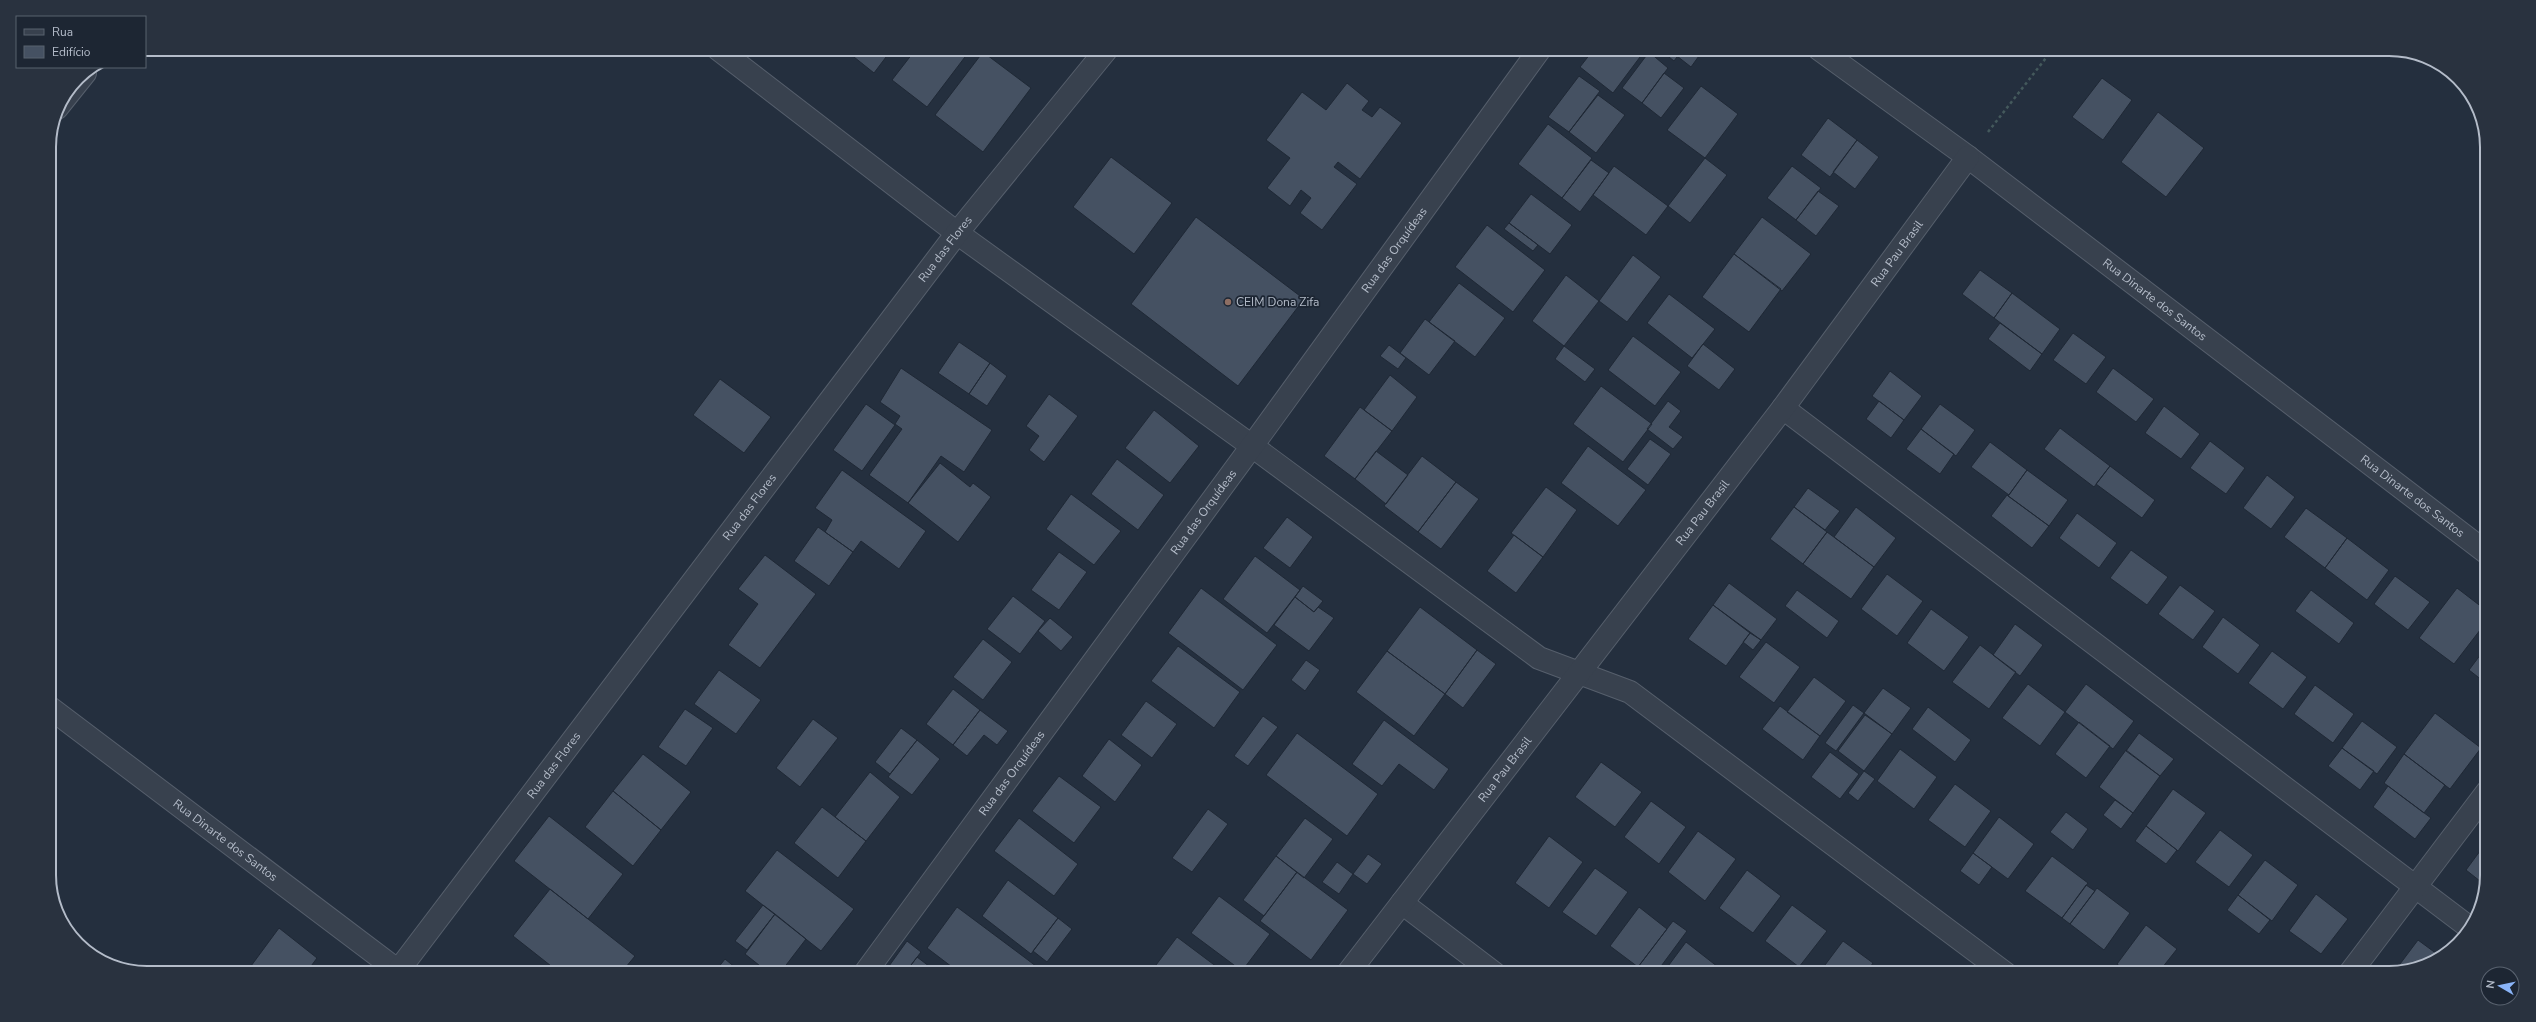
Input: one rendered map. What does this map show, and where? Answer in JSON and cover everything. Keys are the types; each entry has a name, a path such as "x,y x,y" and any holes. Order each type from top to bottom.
{"street":[{"path":"727,56 957,233 1252,446 1539,658 1630,692 1996,966"},
{"name":"Rua das Flores","path":"404,966 957,233 1101,56"},
{"name":"Rua das Orquídeas","path":"870,966 1252,446 1535,56"},
{"name":"Rua Dinarte dos Santos","path":"1830,56 1968,157 2480,548"},
{"name":"Rua Pau Brasil","path":"1353,966 1577,672 1783,408 1968,157"},
{"path":"1783,408 2465,924"},
{"name":"Rua Dinarte dos Santos","path":"56,712 391,966"},
{"path":"2355,966 2480,801"},
{"path":"1402,903 1485,966"}],"path":[{"path":"1968,157 2047,56"}],"building":[{"path":"853,56 887,56 874,73"},
{"path":"911,56 966,56 927,107 892,80"},
{"path":"980,56 988,56 1031,88 983,152 935,115"},
{"path":"1589,56 1641,56 1613,93 1580,67"},
{"path":"1646,56 1654,56 1668,68 1642,103 1622,88"},
{"path":"1668,56 1678,56 1674,61"},
{"path":"1677,56 1699,56 1691,67"},
{"path":"1664,73 1684,88 1661,118 1642,103"},
{"path":"1579,76 1600,91 1569,132 1548,117"},
{"path":"2102,78 2132,100 2103,140 2072,117"},
{"path":"1347,83 1369,101 1362,110 1372,117 1380,107 1402,123 1360,179 1338,162 1334,167 1357,184 1322,230 1300,213 1311,198 1301,190 1290,206 1267,188 1290,158 1266,140 1302,92 1326,110"},
{"path":"1701,86 1738,114 1705,158 1667,130"},
{"path":"1598,95 1625,115 1596,153 1569,132"},
{"path":"2158,112 2204,148 2166,197 2121,162"},
{"path":"1828,118 1857,140 1830,177 1801,155"},
{"path":"1548,124 1592,158 1562,198 1518,164"},
{"path":"1857,140 1879,157 1855,189 1833,172"},
{"path":"1111,157 1172,203 1134,254 1073,207"},
{"path":"1705,158 1727,175 1690,223 1668,206"},
{"path":"1591,160 1609,173 1580,212 1562,198"},
{"path":"1614,166 1668,206 1646,235 1593,195"},
{"path":"1792,166 1821,188 1796,220 1767,198"},
{"path":"1818,191 1839,206 1816,236 1796,220"},
{"path":"1531,194 1572,225 1550,254 1509,223"},
{"path":"1196,217 1304,299 1238,386 1131,304"},
{"path":"1762,217 1811,254 1782,291 1734,254"},
{"path":"1509,223 1538,245 1533,251 1504,229"},
{"path":"1487,225 1545,270 1513,312 1455,267"},
{"path":"1734,254 1781,289 1749,332 1702,297"},
{"path":"1633,255 1661,277 1627,322 1599,301"},
{"path":"1980,270 2012,293 1994,318 1962,294"},
{"path":"1566,275 1599,301 1564,346 1532,321"},
{"path":"1459,283 1505,318 1475,357 1429,322"},
{"path":"2012,293 2060,329 2042,354 1994,318"},
{"path":"1669,294 1715,329 1692,358 1647,323"},
{"path":"1425,319 1455,341 1429,375 1400,353"},
{"path":"2000,323 2042,354 2030,371 1988,339"},
{"path":"2073,333 2106,357 2086,384 2053,360"},
{"path":"1633,336 1681,372 1655,406 1608,370"},
{"path":"959,342 990,363 969,394 938,373"},
{"path":"1703,344 1735,369 1719,390 1687,366"},
{"path":"1389,345 1406,358 1398,369 1380,356"},
{"path":"1564,346 1595,369 1585,382 1555,359"},
{"path":"990,363 1007,376 987,406 969,394"},
{"path":"901,368 992,430 964,472 941,456 908,503 869,475 902,429 895,424 900,416 880,402"},
{"path":"2113,368 2154,399 2136,422 2096,392"},
{"path":"1890,371 1922,396 1904,420 1872,396"},
{"path":"1390,375 1417,397 1392,431 1364,410"},
{"path":"720,379 771,417 744,453 693,415"},
{"path":"1601,386 1652,424 1623,462 1573,424"},
{"path":"1049,394 1078,416 1044,462 1029,450 1039,436 1026,426"},
{"path":"1668,401 1681,411 1669,427 1683,437 1673,449 1647,429"},
{"path":"1879,401 1904,420 1891,438 1866,419"},
{"path":"866,404 895,425 862,471 833,450"},
{"path":"1940,404 1975,430 1956,456 1921,429"},
{"path":"2164,406 2200,434 2181,459 2145,433"},
{"path":"1360,407 1392,431 1355,479 1324,456"},
{"path":"1154,410 1199,446 1170,483 1125,448"},
{"path":"2060,428 2110,466 2094,487 2044,449"},
{"path":"1921,429 1954,454 1940,474 1906,449"},
{"path":"1650,439 1671,454 1648,485 1627,469"},
{"path":"2210,441 2245,468 2226,494 2190,468"},
{"path":"1990,442 2027,470 2009,495 1971,467"},
{"path":"1588,446 1646,490 1618,526 1561,483"},
{"path":"1376,451 1408,475 1386,504 1355,479"},
{"path":"1422,456 1456,482 1418,532 1384,506"},
{"path":"1117,459 1164,495 1138,530 1091,494"},
{"path":"940,463 970,487 973,483 991,497 958,542 908,503"},
{"path":"2110,466 2155,500 2142,518 2096,484"},
{"path":"842,470 926,531 899,569 861,541 853,552 825,532 832,520 815,508"},
{"path":"2027,470 2068,500 2049,526 2008,496"},
{"path":"2267,475 2295,497 2271,529 2243,508"},
{"path":"1456,482 1479,499 1441,549 1418,532"},
{"path":"1546,487 1577,510 1543,557 1511,533"},
{"path":"1808,488 1840,511 1825,530 1794,507"},
{"path":"1071,494 1121,531 1094,565 1046,529"},
{"path":"2007,495 2049,526 2032,548 1991,516"},
{"path":"1794,507 1827,532 1803,564 1770,539"},
{"path":"1856,507 1896,538 1874,567 1834,537"},
{"path":"2306,508 2347,538 2325,568 2284,537"},
{"path":"2077,513 2117,543 2099,568 2059,538"},
{"path":"1287,517 1313,537 1290,568 1263,548"},
{"path":"818,527 853,552 829,586 794,561"},
{"path":"1827,532 1874,567 1851,599 1803,564"},
{"path":"1514,535 1543,557 1516,593 1487,571"},
{"path":"2347,538 2389,570 2367,600 2325,568"},
{"path":"2131,550 2168,577 2147,605 2110,578"},
{"path":"1059,552 1087,572 1059,610 1031,590"},
{"path":"765,555 816,594 760,668 728,645 758,604 738,589"},
{"path":"1255,556 1300,590 1267,633 1223,599"},
{"path":"1887,574 1923,601 1897,636 1861,609"},
{"path":"2395,576 2430,602 2408,630 2374,604"},
{"path":"1729,583 1777,619 1761,640 1713,605"},
{"path":"2180,585 2215,611 2193,640 2158,614"},
{"path":"1303,586 1323,601 1314,612 1295,597"},
{"path":"1201,588 1277,645 1243,690 1168,633"},
{"path":"2457,588 2480,606 2480,630 2454,664 2419,638"},
{"path":"1797,590 1839,621 1827,638 1785,606"},
{"path":"2311,590 2354,623 2339,644 2295,611"},
{"path":"1013,596 1045,621 1020,654 987,629"},
{"path":"1295,597 1314,612 1318,607 1334,618 1309,651 1274,625"},
{"path":"1713,605 1750,633 1726,666 1688,639"},
{"path":"1420,607 1477,650 1445,694 1387,651"},
{"path":"1931,609 1969,637 1944,671 1907,643"},
{"path":"2223,617 2260,645 2238,674 2202,647"},
{"path":"1050,618 1073,637 1061,651 1038,631"},
{"path":"2015,624 2043,645 2020,676 1993,655"},
{"path":"1750,633 1761,640 1753,650 1743,642"},
{"path":"983,639 1012,662 983,700 953,677"},
{"path":"1766,642 1800,667 1774,703 1739,677"},
{"path":"1980,645 2016,672 1989,709 1952,682"},
{"path":"1178,646 1240,692 1214,728 1151,681"},
{"path":"1477,650 1496,664 1463,708 1445,694"},
{"path":"1387,651 1445,694 1414,736 1356,692"},
{"path":"2272,651 2307,677 2283,709 2248,683"},
{"path":"2480,655 2480,679 2469,670"},
{"path":"1306,660 1320,670 1305,691 1291,680"},
{"path":"719,670 761,700 736,734 694,704"},
{"path":"1814,677 1846,701 1820,736 1787,712"},
{"path":"2028,684 2065,712 2040,746 2002,718"},
{"path":"2086,684 2134,721 2113,749 2065,712"},
{"path":"2315,685 2354,714 2333,743 2294,714"},
{"path":"1883,688 1911,708 1892,734 1864,713"},
{"path":"953,689 980,710 953,745 926,724"},
{"path":"1146,701 1177,724 1152,758 1121,735"},
{"path":"1853,705 1864,713 1836,751 1825,743"},
{"path":"1780,706 1820,736 1803,760 1762,729"},
{"path":"1928,707 1971,740 1955,762 1912,729"},
{"path":"685,709 713,728 686,766 658,747"},
{"path":"980,710 1008,731 997,745 984,735 967,756 953,745"},
{"path":"2435,713 2480,747 2480,749 2450,789 2404,754"},
{"path":"1865,715 1892,734 1864,771 1838,751"},
{"path":"1263,716 1278,727 1248,766 1234,756"},
{"path":"813,719 838,738 800,787 776,768"},
{"path":"1384,720 1449,769 1434,790 1399,764 1382,786 1352,764"},
{"path":"2362,721 2397,747 2377,774 2342,748"},
{"path":"2079,722 2110,746 2086,778 2055,754"},
{"path":"901,728 917,740 890,774 875,762"},
{"path":"1297,733 1378,794 1347,836 1266,775"},
{"path":"2139,733 2174,759 2160,776 2126,751"},
{"path":"1109,739 1142,765 1115,802 1082,776"},
{"path":"917,740 940,759 912,795 888,777"},
{"path":"2342,748 2374,771 2360,790 2328,766"},
{"path":"1900,749 1937,777 1914,809 1877,781"},
{"path":"2126,750 2160,776 2133,813 2099,787"},
{"path":"1830,752 1859,774 1840,799 1811,777"},
{"path":"643,754 691,792 661,830 613,791"},
{"path":"2404,754 2445,785 2424,813 2384,783"},
{"path":"1601,762 1642,792 1615,827 1575,797"},
{"path":"1864,771 1875,779 1858,801 1848,793"},
{"path":"870,772 900,797 866,841 835,817"},
{"path":"1059,776 1101,807 1074,843 1032,811"},
{"path":"1955,784 1991,811 1965,847 1928,820"},
{"path":"2388,786 2431,818 2415,839 2373,807"},
{"path":"2173,789 2206,813 2178,851 2146,826"},
{"path":"613,791 661,830 633,866 585,827"},
{"path":"2115,800 2133,813 2121,829 2103,815"},
{"path":"1651,801 1686,827 1659,864 1624,837"},
{"path":"822,807 866,841 838,878 794,843"},
{"path":"1208,809 1228,824 1192,872 1172,858"},
{"path":"2066,812 2088,829 2073,850 2050,832"},
{"path":"549,816 623,874 588,919 514,861"},
{"path":"1999,817 2034,844 2008,879 1973,853"},
{"path":"1019,818 1078,864 1054,896 994,851"},
{"path":"1305,818 1333,839 1304,878 1276,856"},
{"path":"2146,826 2177,850 2166,864 2135,841"},
{"path":"2220,830 2253,855 2229,887 2195,862"},
{"path":"1698,831 1736,859 1705,901 1668,872"},
{"path":"1549,836 1583,862 1549,908 1515,883"},
{"path":"777,850 854,909 821,951 745,891"},
{"path":"2480,851 2480,881 2466,870"},
{"path":"1973,853 1992,867 1979,885 1960,871"},
{"path":"1368,854 1382,864 1367,884 1353,874"},
{"path":"1276,856 1297,872 1264,916 1243,900"},
{"path":"2052,856 2088,883 2062,918 2025,891"},
{"path":"2265,860 2298,885 2272,921 2238,895"},
{"path":"1337,862 1353,874 1339,894 1322,882"},
{"path":"1595,868 1628,892 1596,936 1562,912"},
{"path":"1747,870 1781,896 1753,933 1719,908"},
{"path":"1297,872 1348,910 1311,960 1260,921"},
{"path":"1008,880 1058,918 1031,954 982,916"},
{"path":"2086,885 2095,891 2070,924 2062,918"},
{"path":"2097,888 2130,913 2104,950 2070,924"},
{"path":"550,889 635,956 627,966 551,966 513,936"},
{"path":"2316,894 2348,919 2321,954 2289,931"},
{"path":"2238,895 2270,920 2259,934 2227,910"},
{"path":"1219,896 1270,934 1246,966 1235,966 1191,933"},
{"path":"763,905 775,914 747,950 735,941"},
{"path":"1792,905 1827,931 1800,966 1798,966 1765,941"},
{"path":"957,907 1036,966 951,966 927,948"},
{"path":"1639,907 1667,929 1639,966 1610,946"},
{"path":"775,914 806,939 785,966 760,966 745,954"},
{"path":"1058,918 1072,929 1047,962 1033,951"},
{"path":"1673,921 1687,931 1661,966 1639,966"},
{"path":"2146,925 2177,949 2164,966 2119,966 2117,964"},
{"path":"279,928 317,958 311,966 251,966"},
{"path":"1177,937 1216,966 1155,966"},
{"path":"2418,940 2436,953 2413,963 2399,965"},
{"path":"907,941 921,952 910,966 889,966"},
{"path":"1843,941 1873,963 1871,966 1824,966"},
{"path":"1686,942 1717,966 1668,966"},
{"path":"917,957 929,966 910,966"},
{"path":"725,959 734,966 720,966"}],"place":[{"name":"CEIM Dona Zifa","path":"1228,302"}]}
